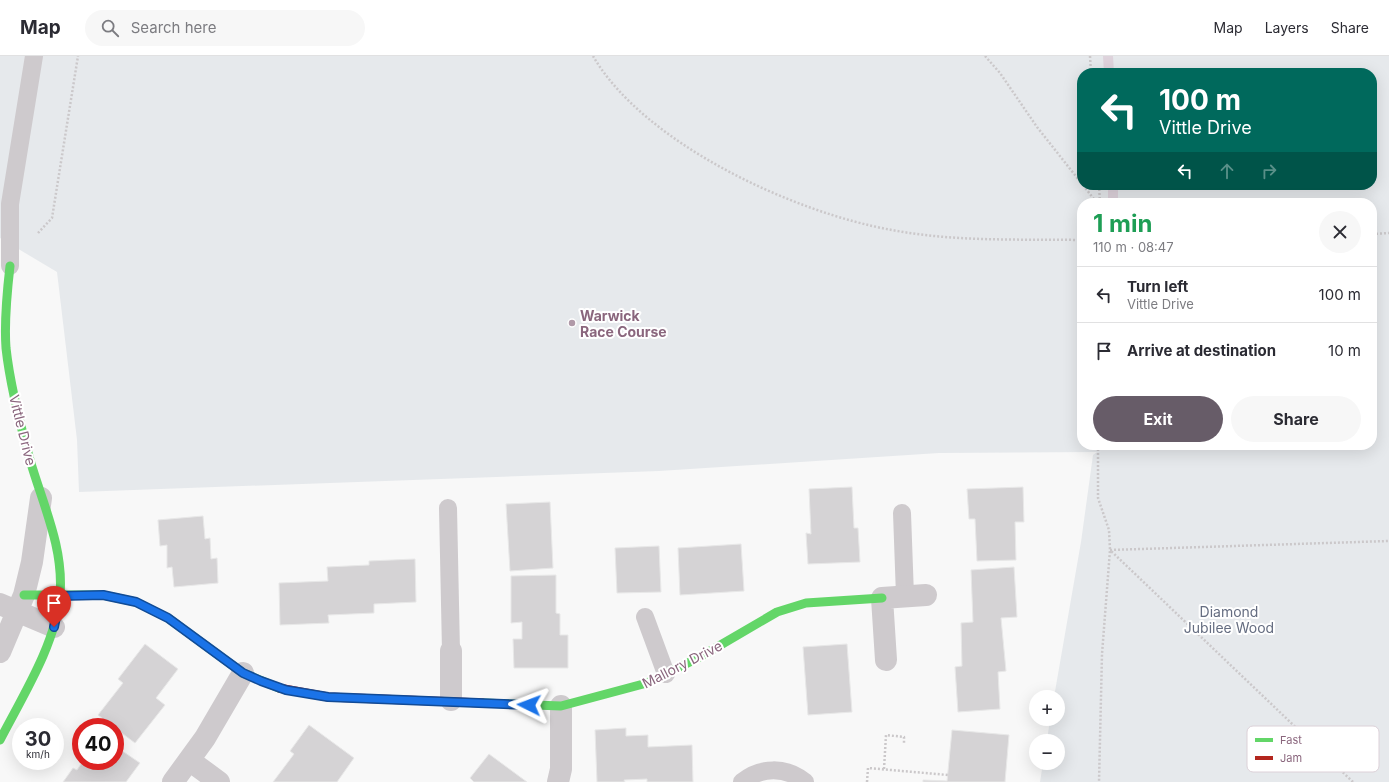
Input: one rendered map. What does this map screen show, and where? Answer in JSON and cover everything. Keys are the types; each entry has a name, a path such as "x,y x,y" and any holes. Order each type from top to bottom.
{"street":[{"name":"Vittle Drive","path":"0,740 47,647 54,627 60,596 60,563 57,545 41,498 14,394 6,347 6,296 10,266"},
{"name":"Vittle Drive","path":"0,652 14,604 32,562 41,498"},
{"name":"Mallory Drive","path":"14,604 60,596 103,595 136,602 168,618 243,673 267,684 307,694 328,697 451,700 560,706 633,688 700,657 777,612 806,603 916,596"},
{"path":"882,598 886,660"},
{"path":"14,604 54,627"},
{"path":"451,651 451,700"},
{"path":"173,782 205,738 243,673"},
{"path":"558,782 561,769 560,706"},
{"path":"189,760 219,782"}],"lane":[{"path":"10,266 10,204 34,56"},
{"path":"448,508 451,651"},
{"path":"902,513 916,596"},
{"path":"645,617 666,674"},
{"path":"742,782 760,771 772,770 782,770 805,782"}],"path":[{"path":"37,234 52,218 78,56"},
{"path":"593,56 620,91 667,134 726,172 780,195 837,216 891,230 951,238 1077,240"},
{"path":"985,56 1000,73 1037,127 1077,179"},
{"path":"1090,56 1091,68"},
{"path":"1086,190 1092,198"},
{"path":"1377,234 1389,233"},
{"path":"1098,450 1098,498 1109,530 1110,550 1102,654 1099,782"},
{"path":"1110,550 1389,541"},
{"path":"1110,550 1294,726"},
{"path":"884,770 886,735 904,737 904,744"},
{"path":"867,782 868,768 948,775"},
{"path":"1343,772 1353,782"}],"green space":[{"name":"Warwick Race Course","path":"0,56 1389,56 1389,782 1040,782 1042,770 1065,770 1065,734 1048,734 1049,726 1065,726 1065,690 1055,690 1081,542 1093,455 1097,452 939,453 659,471 79,492 77,440 57,272 0,238"}],"building":[{"path":"852,487 854,528 858,528 860,562 808,564 806,533 811,534 809,489"},
{"path":"1023,487 1024,522 1015,522 1016,560 977,561 975,519 969,519 967,489"},
{"path":"550,502 553,568 510,571 506,504"},
{"path":"203,516 205,539 210,538 211,559 217,558 218,583 174,587 172,567 167,568 167,545 160,546 158,520"},
{"path":"741,544 744,591 680,595 678,548"},
{"path":"659,546 661,592 617,593 615,548"},
{"path":"415,559 416,602 374,604 374,613 328,615 329,623 280,625 279,583 328,581 327,567 369,565 369,561"},
{"path":"1014,567 1017,617 1001,618 1006,671 998,672 1000,709 958,712 955,667 962,666 961,623 973,622 971,570"},
{"path":"556,575 556,613 560,614 560,635 568,635 568,668 514,668 513,639 522,639 522,622 511,623 511,576"},
{"path":"145,644 178,669 156,698 165,705 135,743 124,735 124,718 102,718 98,715 123,683 118,679"},
{"path":"847,644 852,712 808,715 803,647"},
{"path":"309,725 354,758 337,782 273,782 294,754 290,751"},
{"path":"626,728 626,736 648,735 648,747 692,745 693,782 647,782 647,779 624,780 625,782 597,782 595,730"},
{"path":"952,730 1009,735 1005,782 923,782 923,780 947,781"},
{"path":"124,752 140,763 126,782 63,782 72,769 124,770"},
{"path":"489,754 527,782 474,782 470,778"}],"waterway":[{"path":"1108,56 1109,68"},
{"path":"1113,190 1113,198"}],"traffic: fast":[{"path":"0,740 28,688 45,651 57,614 60,595 59,560 56,543 26,446 10,376 5,327 10,266"},
{"path":"24,595 103,595 136,602 168,618 243,673 279,688"},
{"path":"483,703 561,706 647,683 700,657 777,612 806,603 882,598"}],"traffic: jam":[{"path":"279,688 328,697 483,703"}],"place":[{"name":"Warwick Race Course","path":"572,323"}],"route":[{"path":"54,627 60,596 103,595 136,602 168,618 243,673 286,690 328,697 451,700 529,705"}],"park label":[{"name":"Diamond Jubilee Wood","path":"1229,620"}]}
